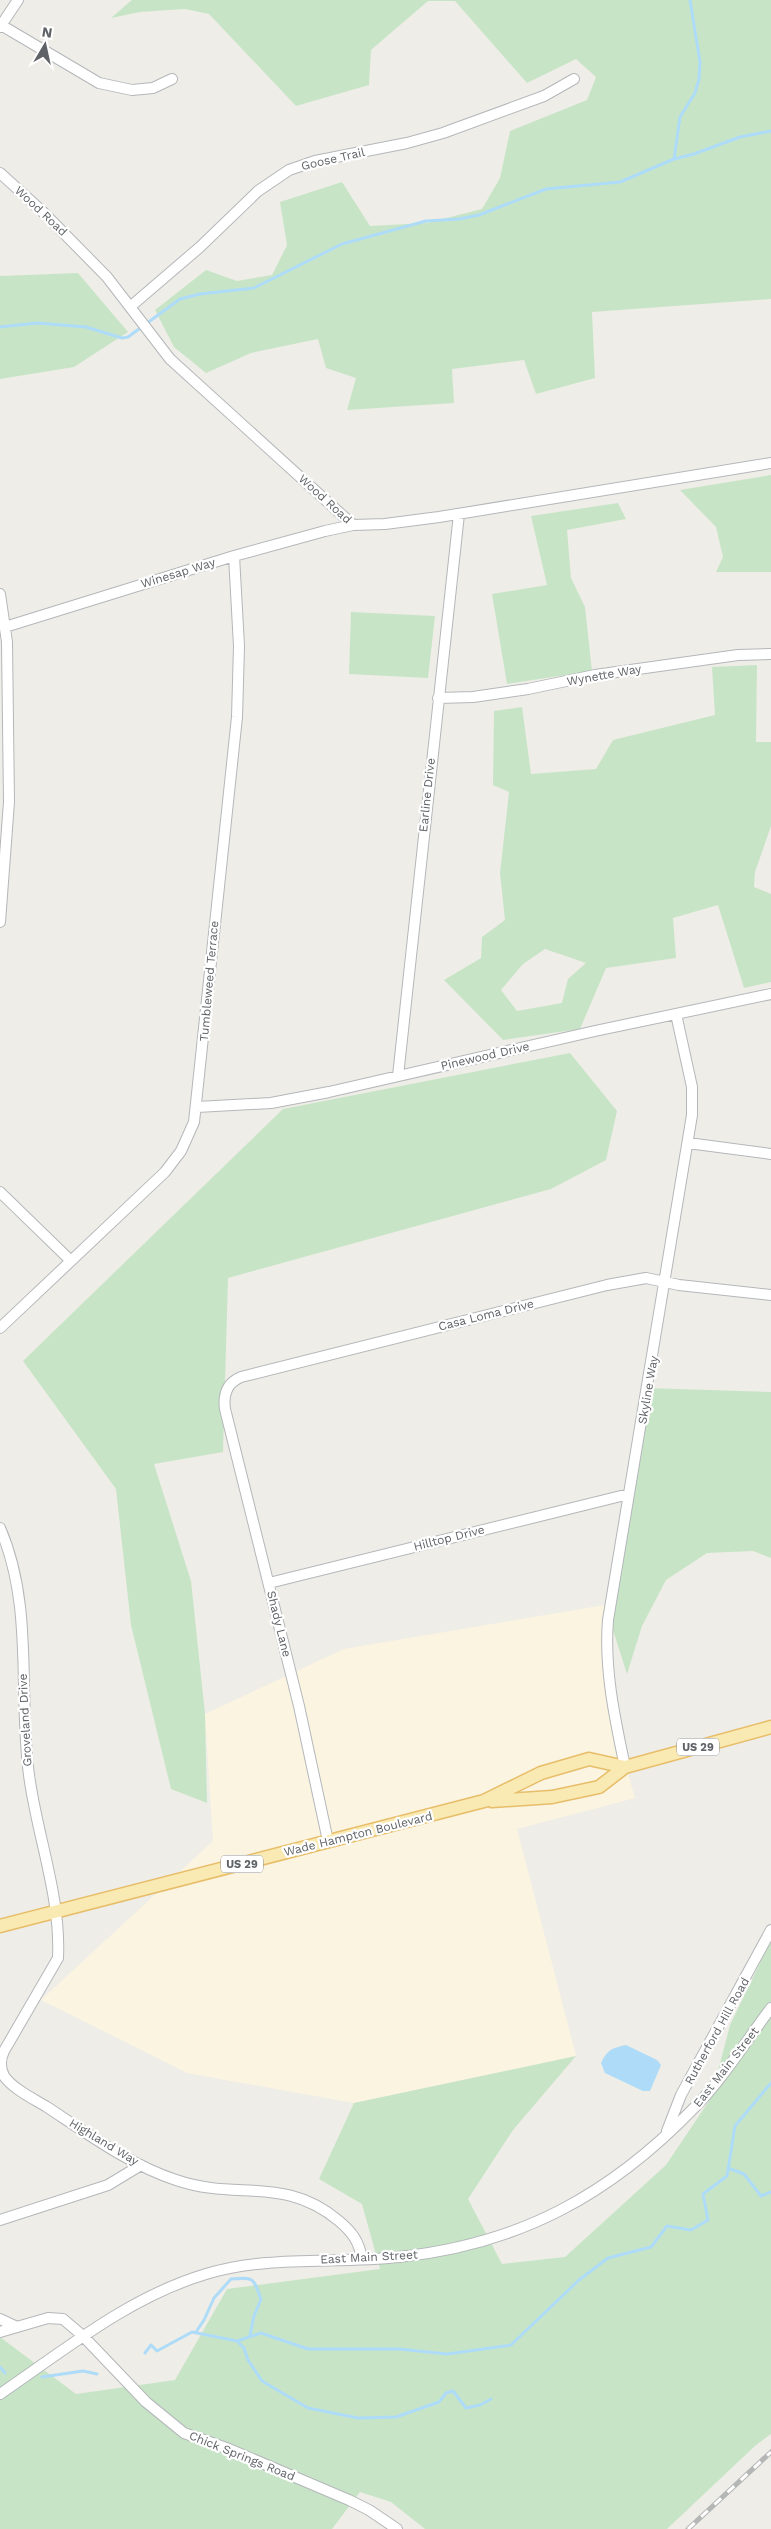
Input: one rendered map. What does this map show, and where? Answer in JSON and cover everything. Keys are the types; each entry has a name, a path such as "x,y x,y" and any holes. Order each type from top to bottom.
{"main road":[{"name":"Wade Hampton Boulevard","path":"0,1926 484,1802 552,1797 599,1787 625,1767 771,1727"},
{"name":"Wade Hampton Boulevard","path":"484,1802 541,1774 589,1759 625,1767"}],"street":[{"path":"18,0 1,26 99,83 132,90 153,88 172,79"},
{"name":"Goose Trail","path":"130,307 200,247 258,191 290,170 316,161 408,143 443,133 544,96 574,79"},
{"name":"Wood Road","path":"0,173 72,241 106,277 170,359 353,525 385,524 459,514 771,463"},
{"name":"Earline Drive","path":"398,1076 459,514"},
{"name":"Winesap Way","path":"5,627 234,556 353,525"},
{"name":"Tumbleweed Terrace","path":"0,1328 172,1164 188,1138 197,1108 237,717 239,646 234,556"},
{"path":"0,594 5,627 9,736 0,922"},
{"name":"Wynette Way","path":"438,698 473,697 528,689 595,675 738,655 771,654"},
{"name":"Pinewood Drive","path":"197,1108 271,1103 771,994"},
{"name":"Skyline Way","path":"625,1767 614,1716 607,1641 629,1494 692,1115 692,1087 676,1014"},
{"path":"688,1143 771,1154"},
{"path":"0,1192 70,1260"},
{"name":"Casa Loma Drive","path":"225,1408 224,1400 228,1388 241,1377 607,1285 646,1278 771,1295"},
{"name":"Shady Lane","path":"225,1408 299,1706 328,1841"},
{"name":"Hilltop Drive","path":"269,1583 629,1494"},
{"name":"Groveland Drive","path":"0,1528 17,1580 21,1611 25,1747 36,1820 49,1871 56,1912"},
{"name":"Highland Way","path":"56,1912 58,1958 4,2051 1,2062 2,2073 8,2080 26,2094 106,2146 141,2165 176,2180 197,2186 274,2192 301,2197 323,2208 348,2228 360,2245 362,2258"},
{"name":"Rutherford Hill Road","path":"666,2133 681,2095 771,1930"},
{"name":"East Main Street","path":"0,2394 83,2336 135,2303 179,2282 208,2273 268,2262 396,2258 450,2249 505,2234 545,2219 610,2182 654,2147 666,2133 694,2108 771,2008"},
{"path":"0,2220 108,2185 141,2165"},
{"name":"Chick Springs Road","path":"0,2332 48,2318 63,2320 83,2336 146,2402 184,2433 229,2449 349,2500 369,2510 397,2529"},
{"path":"0,2319 17,2327"}],"shaded area":[{"path":"605,1605 618,1740 635,1798 517,1829 576,2056 354,2103 187,2073 41,2000 213,1841 205,1714 344,1649"}],"green space":[{"path":"132,0 771,0 771,299 592,312 595,378 536,394 524,360 452,369 454,403 347,410 356,378 326,368 318,339 251,353 206,373 174,347 155,310 206,270 237,281 272,275 287,245 280,202 342,182 370,226 427,223 482,209 500,178 510,131 587,100 596,77 576,59 527,83 455,1 428,1 371,50 369,85 296,106 209,14 185,9 140,12 111,18"},
{"path":"78,273 128,332 74,367 0,379 0,276"},
{"path":"771,475 771,572 716,572 723,557 716,527 680,490"},
{"path":"618,503 626,519 567,530 571,578 585,607 592,671 507,684 492,594 547,585 531,516"},
{"path":"351,612 435,616 428,678 349,674"},
{"path":"757,665 756,742 771,742 771,826 755,872 754,887 771,894 771,982 744,988 718,905 673,918 676,958 606,968 580,1029 503,1040 444,980 481,958 482,937 505,920 500,873 509,792 493,785 494,711 522,707 531,774 596,769 613,740 715,715 712,667","holes":["545,949 586,963 568,979 562,1003 517,1011 501,990 523,964"]},
{"path":"570,1053 617,1111 606,1160 551,1189 228,1278 223,1452 154,1464 191,1581 205,1714 207,1803 171,1789 131,1625 116,1489 23,1361 283,1109"},
{"path":"646,1388 771,1392 771,1558 753,1551 707,1553 666,1580 642,1626 627,1674 605,1605"},
{"path":"771,1940 771,2434 756,2445 667,2529 425,2529 391,2502 360,2492 332,2529 0,2529 0,2337 76,2394 175,2380 227,2289 380,2269 362,2204 319,2179 354,2103 576,2056 513,2130 468,2199 502,2264 565,2257 666,2165 711,2098 730,2025"}],"water":[{"path":"626,2045 657,2060 661,2065 650,2091 643,2091 605,2073 601,2063 605,2055 614,2049"}],"waterway":[{"path":"674,159 680,117 695,93 699,79 700,62 690,0"},
{"path":"0,327 37,323 86,327 122,338 128,337 180,299 200,294 254,288 342,244 426,221 459,219 479,215 546,189 620,182 674,159 694,154 740,137 771,131"},
{"path":"145,2353 151,2345 157,2351 192,2332 237,2341 261,2333 308,2349 399,2349 447,2354 511,2345 579,2280 608,2258 651,2247 667,2226 691,2230 708,2220 703,2194 727,2176 735,2126 771,2083"},
{"path":"728,2168 744,2174 761,2196 771,2192"},
{"path":"196,2332 214,2298 231,2279 244,2278 254,2282 261,2299 254,2316 250,2335"},
{"path":"237,2341 244,2348 248,2360 262,2381 308,2408 358,2418 396,2417 439,2402 446,2393 453,2391 466,2408 480,2405 491,2399"},
{"path":"0,2367 5,2373"},
{"path":"42,2377 83,2371 97,2374"}],"railway":[{"path":"688,2529 771,2452"}]}
